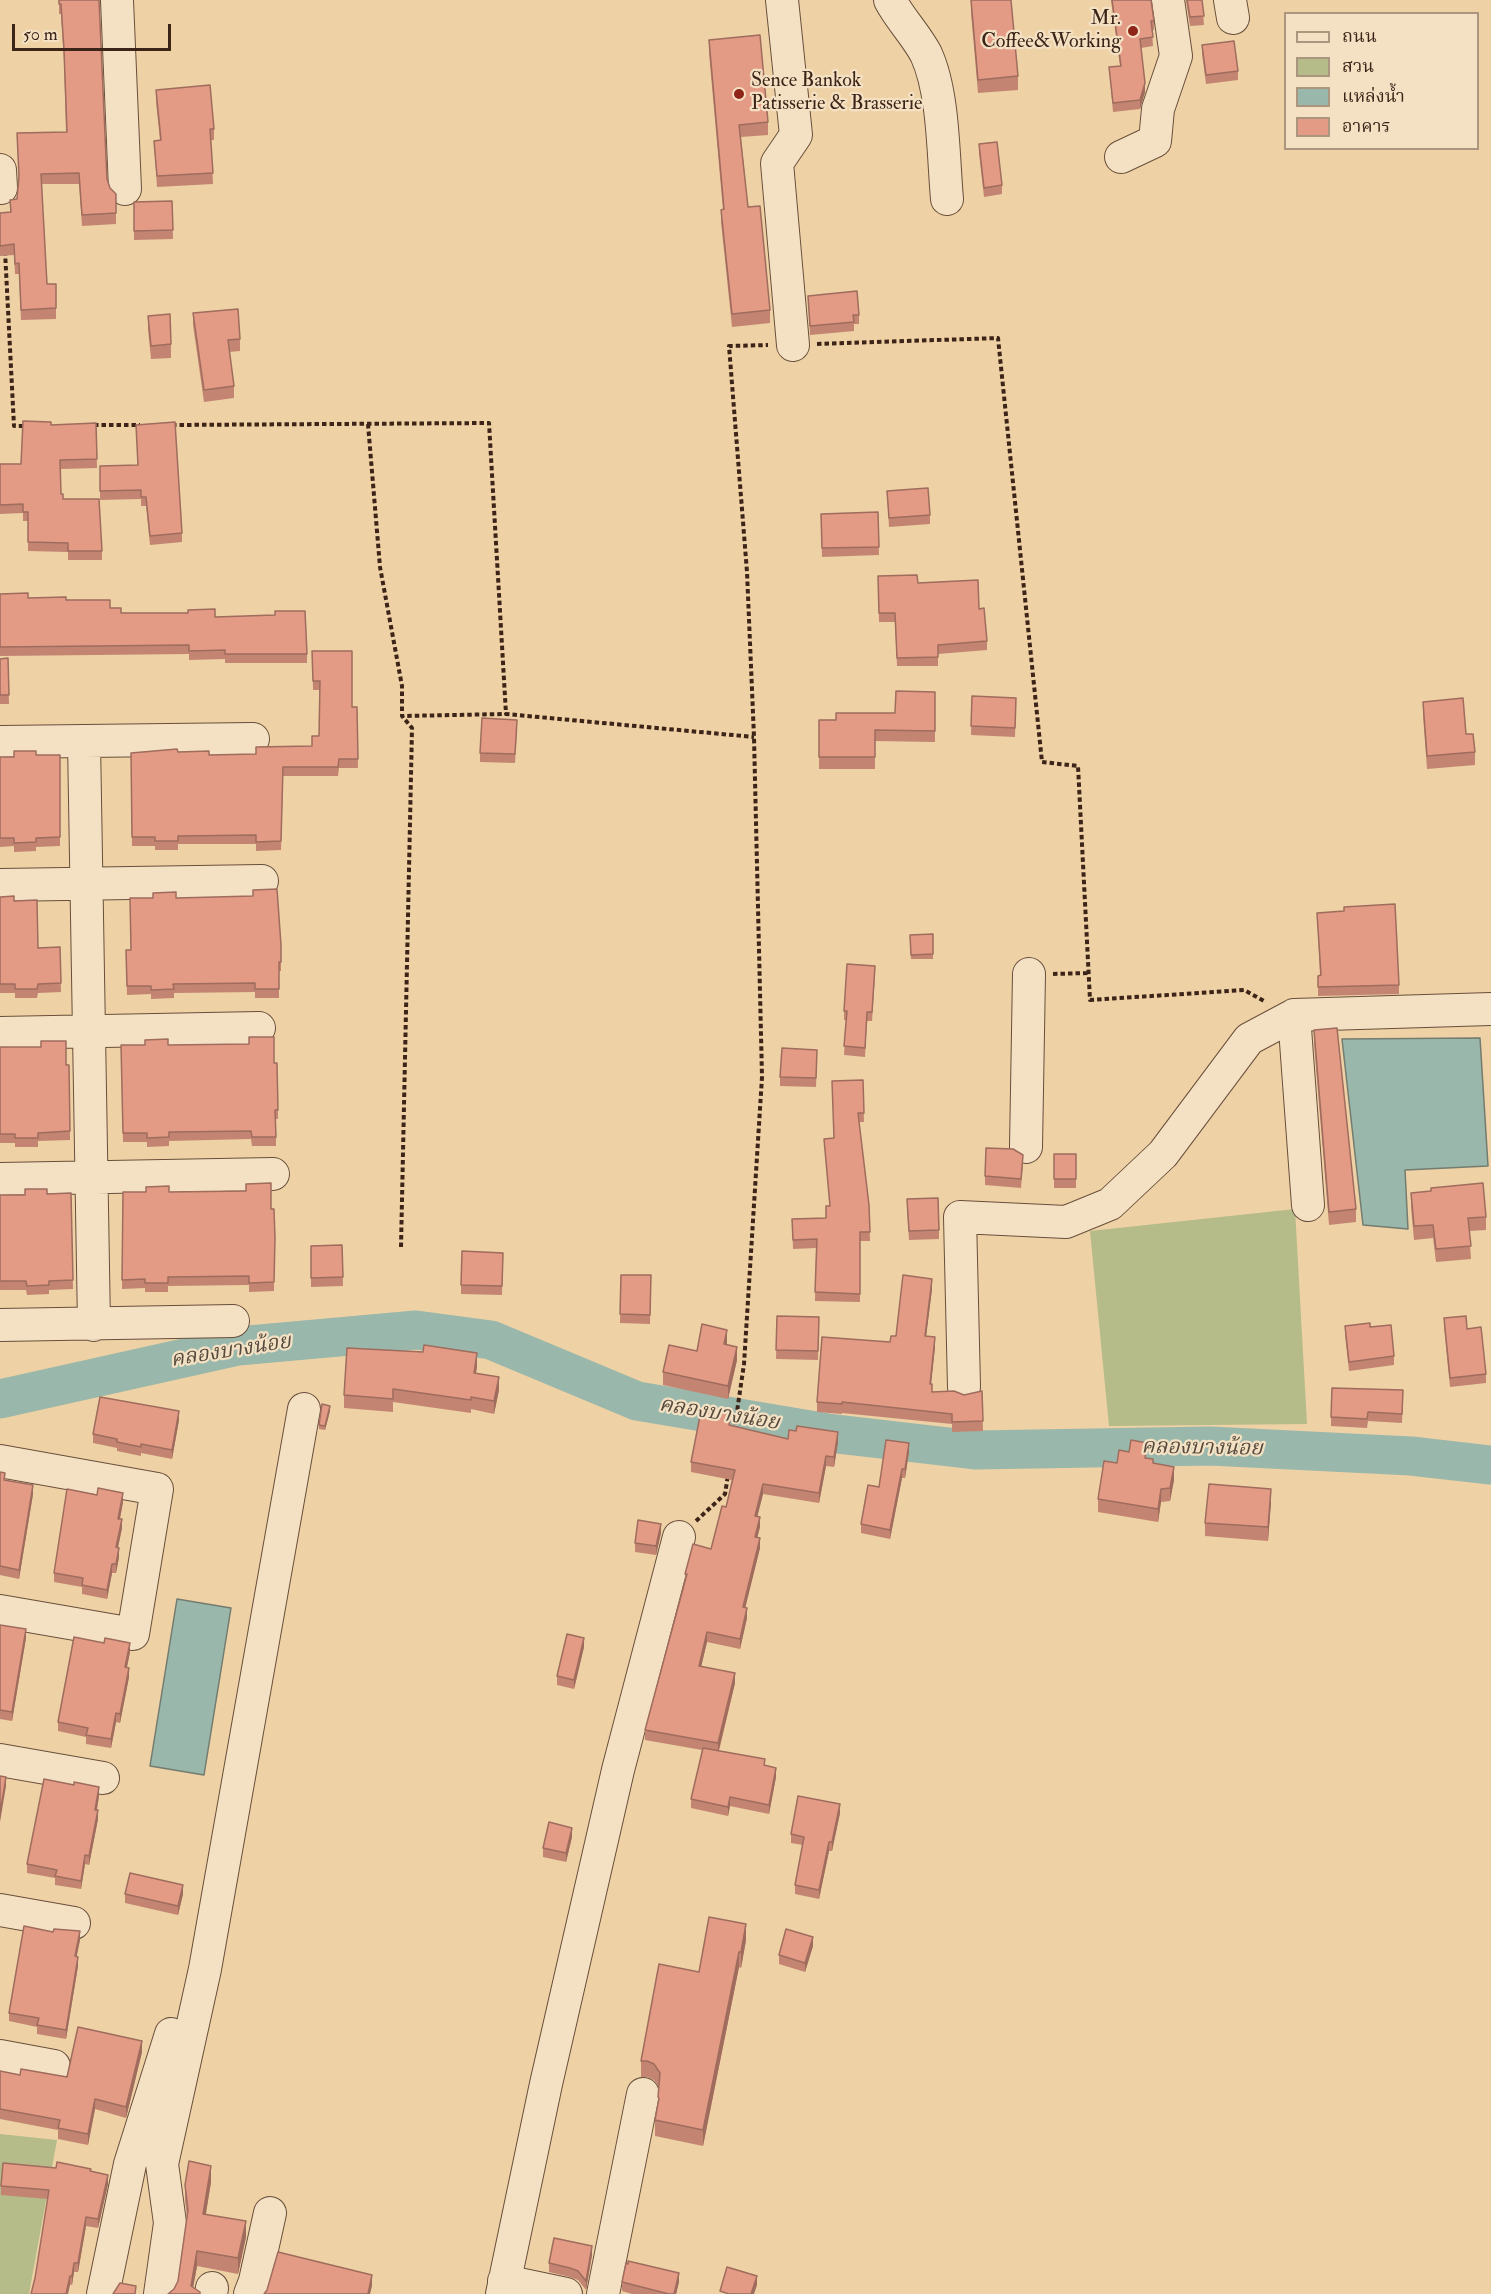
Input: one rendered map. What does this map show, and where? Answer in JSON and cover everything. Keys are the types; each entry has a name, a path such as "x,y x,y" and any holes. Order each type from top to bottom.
{"street":[{"path":"117,0 125,189"},
{"path":"782,0 796,135 777,163 794,345"},
{"path":"890,0 925,52 933,73 938,94 947,199"},
{"path":"1121,157 1155,141 1158,109 1176,56 1168,0"},
{"path":"0,742 253,739"},
{"path":"84,741 94,1325"},
{"path":"0,885 262,881"},
{"path":"1026,1147 1029,974"},
{"path":"964,1387 960,1217 1066,1222 1110,1204 1163,1154 1249,1039 1294,1015 1491,1009"},
{"path":"1294,1015 1308,1205"},
{"path":"0,1032 259,1028"},
{"path":"0,1179 273,1174"},
{"path":"0,1325 233,1321"},
{"path":"160,2294 170,2223 162,2164 205,1969 304,1409"},
{"path":"0,1461 157,1489 133,1634 0,1611"},
{"path":"566,2294 503,2287 546,2084 618,1770 679,1537"},
{"path":"0,1760 103,1778"},
{"path":"90,2290 180,2007 206,1876"},
{"path":"0,1910 74,1923"},
{"path":"0,2056 54,2066"},
{"path":"603,2294 643,2094"},
{"path":"250,2294 270,2213"}],"path":[{"path":"4,248 14,426 38,426"},
{"path":"734,1435 744,1364 762,1077 754,737 747,572 729,346 998,338 1042,762 1078,766 1090,1000 1244,990 1277,1009 1294,1015"},
{"path":"167,425 489,423 506,714"},
{"path":"368,424 380,567 402,686 402,716 412,728 401,1247"},
{"path":"85,425 144,425"},
{"path":"402,716 506,714 754,737"},
{"path":"1029,974 1089,973"},
{"path":"679,1537 725,1494 728,1470"}],"green space":[{"path":"1295,1209 1307,1424 1109,1426 1090,1231"},
{"path":"0,2134 57,2140 29,2294 0,2294"}],"water":[{"path":"1480,1038 1488,1166 1405,1170 1408,1229 1363,1225 1342,1039"},
{"path":"177,1599 231,1608 204,1775 150,1766"}],"building":[{"path":"59,0 99,0 107,179 110,188 116,194 116,213 82,215 79,173 41,174 47,284 56,284 56,308 21,310 19,263 15,264 14,244 0,246 0,213 11,212 10,200 17,199 19,176 17,133 67,132 64,50"},
{"path":"971,0 1011,0 1018,76 978,80"},
{"path":"1112,0 1151,0 1154,21 1151,21 1153,37 1140,39 1145,83 1140,100 1113,103 1109,67 1121,66"},
{"path":"1187,0 1202,0 1204,16 1190,17"},
{"path":"760,35 768,122 739,125 748,207 760,206 770,310 732,314 721,210 724,209 709,40"},
{"path":"1234,41 1238,71 1206,75 1202,45"},
{"path":"210,85 214,129 210,129 213,173 157,176 154,141 161,140 156,90"},
{"path":"997,142 1002,185 984,188 979,144"},
{"path":"172,201 173,230 134,231 134,202"},
{"path":"857,291 859,315 853,315 854,322 810,326 808,296"},
{"path":"238,309 240,339 228,340 234,386 204,390 193,313"},
{"path":"170,314 171,344 151,346 148,316"},
{"path":"23,421 51,422 51,425 96,423 97,459 60,460 61,494 63,494 63,499 99,499 102,551 68,551 68,543 28,542 28,512 23,512 23,504 0,505 0,464 21,464"},
{"path":"175,422 182,533 150,536 146,497 141,497 141,490 100,491 100,466 138,465 136,425"},
{"path":"928,488 930,515 889,518 887,491"},
{"path":"878,512 879,547 822,548 821,514"},
{"path":"917,575 918,583 978,580 979,609 984,608 987,641 938,645 938,657 897,658 895,613 879,613 878,576"},
{"path":"28,593 28,598 66,597 66,600 110,600 110,608 121,608 121,613 188,613 188,610 215,609 215,617 275,615 275,611 305,611 307,654 225,654 225,650 189,651 189,645 0,647 0,594"},
{"path":"312,651 352,651 352,707 357,707 358,759 339,759 338,767 283,767 281,841 256,842 256,835 178,836 178,841 155,841 155,837 132,837 131,753 177,749 178,752 209,751 209,755 256,754 256,747 312,746 312,736 319,736 320,681 313,681"},
{"path":"8,658 9,695 0,695 0,659"},
{"path":"896,691 935,692 935,731 875,730 875,757 819,757 819,720 836,720 836,713 895,713"},
{"path":"972,696 1016,698 1015,728 971,726"},
{"path":"1463,698 1466,734 1473,734 1475,752 1427,756 1423,702"},
{"path":"482,718 517,720 515,754 480,753"},
{"path":"14,751 36,751 36,755 60,755 60,837 36,838 36,842 14,843 14,838 0,838 0,757 14,757"},
{"path":"277,889 281,945 279,989 255,989 255,983 173,984 174,989 151,990 151,986 127,986 126,950 131,950 130,898 153,898 153,893 176,892 176,898 253,896 253,890"},
{"path":"14,896 14,901 37,900 38,948 60,947 61,983 38,984 37,989 15,989 15,984 0,984 0,897"},
{"path":"1395,904 1399,985 1318,987 1318,976 1321,975 1317,913 1344,911 1344,907"},
{"path":"933,934 933,954 911,955 910,935"},
{"path":"847,964 875,966 872,1012 867,1012 865,1048 844,1046"},
{"path":"1337,1028 1356,1209 1329,1212 1314,1030"},
{"path":"249,1037 274,1037 278,1110 275,1110 276,1137 252,1137 251,1131 169,1132 169,1137 147,1138 147,1133 123,1133 121,1045 145,1045 145,1040 168,1039 168,1045 249,1044"},
{"path":"41,1041 66,1041 66,1065 69,1065 70,1131 38,1133 38,1138 15,1138 15,1134 0,1134 0,1047 41,1047"},
{"path":"782,1048 817,1050 816,1078 780,1077"},
{"path":"863,1080 864,1113 858,1113 870,1232 860,1232 860,1294 815,1292 817,1239 793,1240 792,1219 826,1218 826,1206 830,1206 824,1139 834,1138 832,1081"},
{"path":"986,1148 1013,1149 1023,1155 1021,1179 985,1176"},
{"path":"1054,1154 1076,1154 1076,1179 1054,1179"},
{"path":"271,1183 271,1209 274,1209 275,1238 274,1282 249,1283 249,1276 168,1277 168,1283 145,1283 145,1279 122,1280 123,1192 146,1192 146,1187 169,1186 169,1192 246,1191 246,1184"},
{"path":"1483,1183 1486,1217 1468,1218 1471,1246 1436,1249 1433,1225 1414,1226 1411,1193 1431,1191 1431,1188"},
{"path":"25,1189 47,1189 47,1194 71,1193 73,1280 49,1281 49,1285 27,1286 26,1281 0,1281 0,1195 25,1195"},
{"path":"938,1198 939,1230 909,1231 907,1199"},
{"path":"342,1245 343,1277 311,1278 311,1246"},
{"path":"462,1251 503,1253 502,1286 461,1285"},
{"path":"621,1275 651,1275 650,1315 620,1314"},
{"path":"903,1275 932,1279 925,1336 935,1337 930,1384 932,1384 932,1392 954,1391 964,1395 982,1391 983,1421 952,1422 952,1414 842,1402 842,1404 817,1402 822,1337 890,1342 891,1336 896,1336"},
{"path":"777,1316 819,1317 818,1351 776,1350"},
{"path":"1466,1316 1467,1329 1481,1327 1486,1374 1450,1378 1444,1318"},
{"path":"1370,1323 1370,1327 1391,1325 1394,1356 1349,1362 1345,1326"},
{"path":"702,1324 727,1330 724,1344 737,1347 728,1386 663,1372 669,1345 697,1351"},
{"path":"424,1345 477,1353 474,1373 499,1377 494,1401 393,1389 393,1399 344,1395 347,1348 423,1352"},
{"path":"1332,1388 1403,1390 1402,1414 1368,1412 1367,1419 1331,1417"},
{"path":"100,1397 179,1411 172,1450 141,1444 141,1447 93,1434"},
{"path":"322,1404 330,1406 325,1426 319,1425"},
{"path":"708,1411 731,1415 729,1425 788,1439 789,1430 796,1431 797,1426 838,1432 834,1457 826,1456 819,1493 763,1484 755,1516 760,1517 755,1537 760,1538 743,1607 747,1608 740,1639 707,1632 699,1666 735,1673 718,1743 645,1730 693,1544 711,1549 722,1506 726,1507 735,1470 691,1462 700,1416 707,1417"},
{"path":"886,1440 909,1443 890,1530 861,1524 868,1485 879,1487"},
{"path":"1131,1440 1147,1443 1145,1458 1153,1459 1153,1463 1174,1467 1170,1488 1161,1489 1158,1509 1098,1499 1104,1461 1117,1463 1119,1450 1129,1452"},
{"path":"0,1472 5,1473 4,1480 33,1485 19,1570 0,1566"},
{"path":"1209,1484 1271,1489 1268,1527 1205,1523"},
{"path":"98,1488 123,1493 118,1519 122,1519 116,1547 119,1548 116,1564 112,1564 107,1590 82,1585 83,1578 54,1573 67,1489 97,1495"},
{"path":"638,1520 661,1524 656,1546 635,1543"},
{"path":"0,1625 26,1629 12,1712 0,1710"},
{"path":"567,1634 584,1638 574,1680 557,1676"},
{"path":"74,1637 104,1643 105,1638 130,1643 125,1667 129,1668 120,1714 116,1713 111,1739 86,1735 88,1728 58,1722"},
{"path":"703,1748 765,1759 764,1765 776,1768 769,1805 730,1797 728,1807 691,1799"},
{"path":"0,1776 6,1777 0,1813"},
{"path":"44,1779 99,1787 95,1810 98,1810 89,1856 85,1855 81,1881 55,1876 57,1870 27,1864"},
{"path":"798,1796 840,1804 819,1890 795,1885 804,1837 791,1834"},
{"path":"549,1822 572,1828 566,1853 543,1848"},
{"path":"130,1873 183,1885 178,1906 125,1894"},
{"path":"709,1917 746,1924 703,2130 655,2120 660,2073 654,2064 641,2061 659,1964 699,1972"},
{"path":"24,1926 53,1932 54,1929 80,1931 66,2030 37,2025 39,2018 9,2013"},
{"path":"786,1929 813,1937 805,1963 779,1955"},
{"path":"78,2027 142,2041 126,2107 95,2099 88,2134 58,2128 60,2120 0,2109 0,2071 20,2075 21,2069 67,2077"},
{"path":"189,2161 211,2166 203,2214 246,2221 238,2258 197,2251 191,2286 200,2294 168,2294 178,2281 188,2210 185,2185"},
{"path":"57,2162 108,2175 98,2219 86,2217 78,2263 74,2263 66,2294 31,2294 49,2190 1,2186 3,2163 56,2168"},
{"path":"554,2238 592,2246 586,2281 578,2271 549,2263"},
{"path":"278,2252 372,2275 368,2294 264,2294"},
{"path":"628,2261 679,2273 674,2294 622,2282"},
{"path":"727,2267 757,2276 751,2294 729,2294 720,2291"},
{"path":"120,2283 136,2286 135,2294 113,2294"}],"waterway":[{"name":"คลองบางน้อย","path":"0,1399 238,1346 416,1330 491,1340 637,1401 828,1433 975,1450 1210,1446 1411,1456 1491,1465"}],"place":[{"name":"Mr. Coffee&Working","path":"1133,31"},
{"name":"Sence Bankok Patisserie & Brasserie","path":"739,94"}]}
